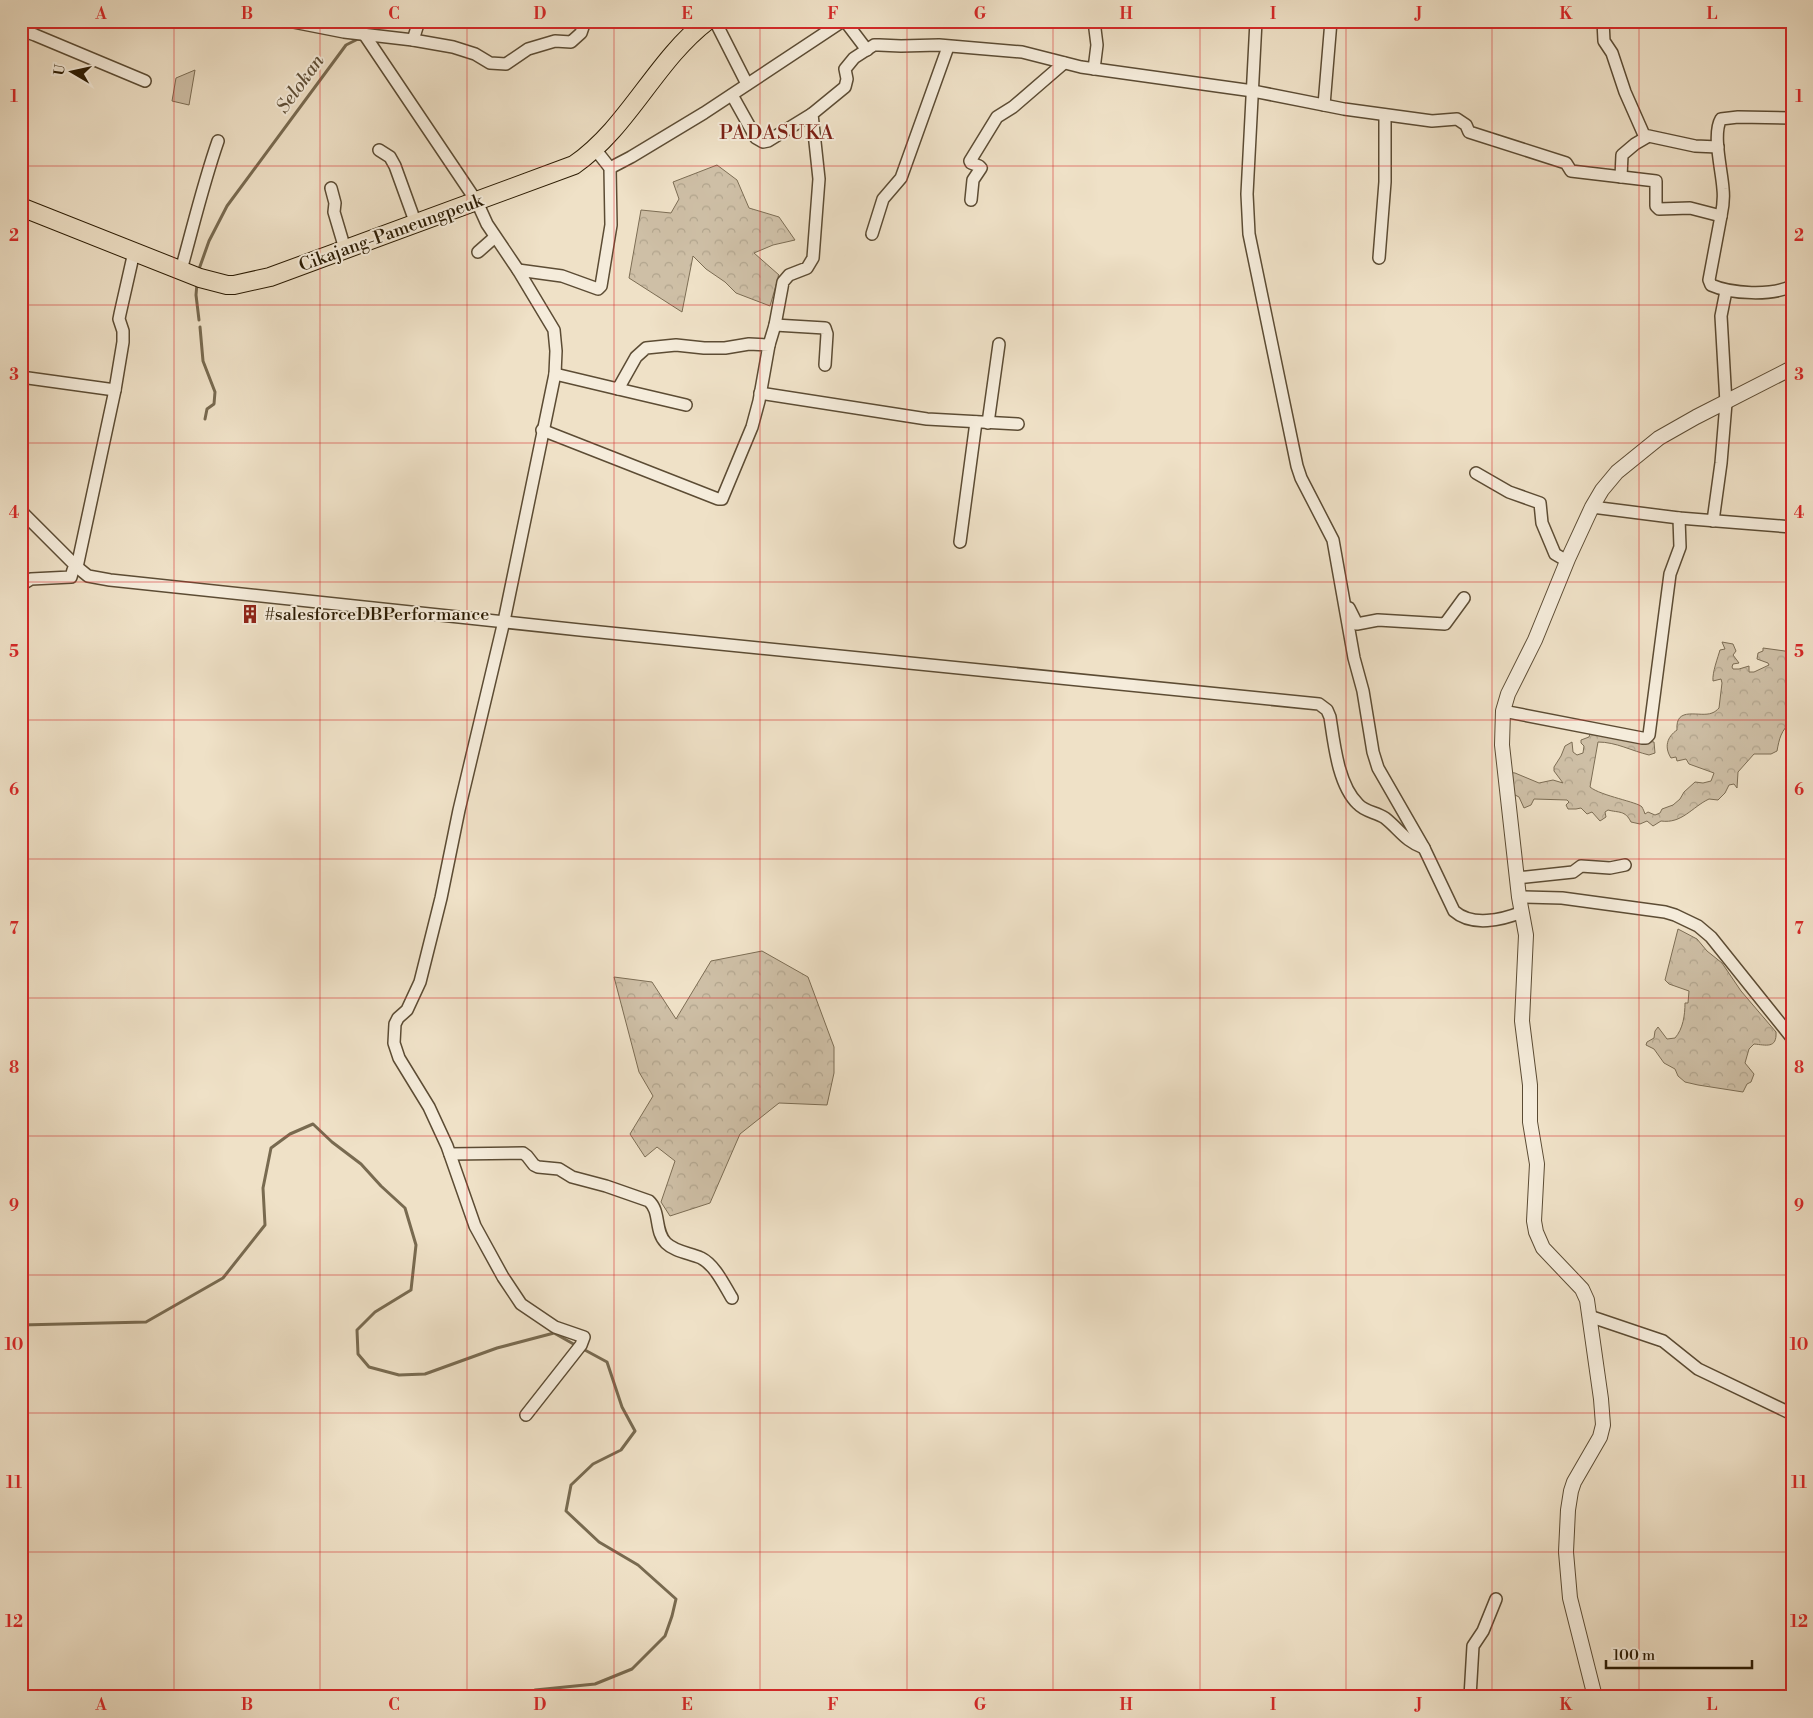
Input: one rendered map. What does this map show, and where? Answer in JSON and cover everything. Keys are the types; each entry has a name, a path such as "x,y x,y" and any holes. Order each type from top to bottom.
{"main road":[{"name":"Cikajang-Pameungpeuk","path":"21,207 191,275 227,285 241,284 270,277 570,167 595,149 616,126 680,45 707,21"}],"street":[{"path":"288,21 344,32 367,39 413,40 453,47 475,54 490,63 506,64 528,48 555,41 571,42 582,33 585,21"},
{"path":"413,40 420,21"},
{"path":"715,21 747,84"},
{"path":"610,168 732,95 844,21 867,50"},
{"path":"1094,21 1097,45 1094,69"},
{"path":"1256,21 1247,194 1249,234 1300,478 1333,540 1373,752 1378,768 1424,848 1454,912 1469,919 1495,920 1522,912"},
{"path":"1324,105 1331,21"},
{"path":"1603,21 1603,39 1610,50 1625,92 1644,135 1695,146 1718,146"},
{"path":"21,32 35,34 145,81"},
{"path":"367,39 477,202 495,237 518,270 554,330 556,351 555,374 504,621 459,810 441,898 420,982 407,1010 398,1018 394,1032 394,1043 399,1058 429,1107 450,1154 475,1226 498,1269 521,1304 555,1327 584,1337 581,1345 526,1415"},
{"path":"732,95 756,138 763,142 768,141 812,114 845,86 847,79 845,68 854,58 879,45 1022,52 1094,69 1253,91 1385,115 1432,121 1457,119 1466,125 1469,132 1566,162 1570,171 1656,181 1656,206 1659,209 1690,208 1721,216"},
{"path":"872,234 883,199 902,178 948,47"},
{"path":"971,200 973,180 980,168 970,161 994,120 1016,105 1064,63"},
{"path":"542,430 722,499 752,427 785,278 808,268 813,258 819,179 812,114"},
{"path":"1379,258 1385,182 1385,115"},
{"path":"1792,118 1738,117 1721,120 1718,124 1718,146 1723,189 1721,216 1709,280 1711,285 1726,291 1749,293 1784,290 1792,286"},
{"path":"1621,177 1622,155 1647,137"},
{"path":"191,275 196,218 205,178 218,141"},
{"path":"518,270 562,276 598,289 601,286 611,225 610,168 595,149"},
{"path":"379,150 390,157 395,166 416,224"},
{"path":"331,188 335,203 334,212 345,249"},
{"path":"478,252 495,237"},
{"path":"21,585 31,578 71,577 73,570 77,567 115,390 123,342 123,331 119,319 134,252"},
{"path":"1713,521 1721,463 1726,403 1721,316 1726,291"},
{"path":"775,325 825,328 827,334 825,364"},
{"path":"618,389 636,357 646,348 676,345 725,348 749,344 769,345"},
{"path":"988,423 998,344"},
{"path":"1595,1697 1570,1598 1566,1552 1571,1492 1574,1482 1600,1437 1603,1425 1601,1398 1587,1300 1582,1289 1543,1248 1536,1232 1534,1211 1537,1164 1530,1122 1530,1085 1522,1021 1526,935 1519,897 1502,745 1503,711 1508,694 1535,640 1567,561 1592,507 1602,490 1617,472 1645,448 1696,417 1792,368"},
{"path":"555,374 686,405"},
{"path":"21,377 115,390"},
{"path":"760,393 918,418 1018,424"},
{"path":"960,542 976,422"},
{"path":"1476,473 1509,492 1540,503 1542,523 1555,554 1567,561"},
{"path":"1592,507 1678,518 1792,527"},
{"path":"21,512 88,576 110,580 1319,704 1327,710 1330,717 1339,768 1351,795 1364,809 1376,812 1412,843 1424,848"},
{"path":"1503,711 1642,738 1646,738 1649,735 1670,574 1680,547 1678,518"},
{"path":"1344,598 1357,624 1378,620 1445,624 1464,598"},
{"path":"1518,878 1573,872 1581,866 1610,868 1625,865"},
{"path":"1519,897 1567,898 1665,912 1698,926 1719,946 1792,1038"},
{"path":"450,1154 465,1152 523,1153 538,1167 558,1169 572,1177 606,1186 649,1201 656,1210 660,1234 666,1243 708,1262 732,1298"},
{"path":"1589,1316 1663,1341 1698,1369 1792,1414"},
{"path":"1470,1697 1473,1646 1483,1631 1496,1599"}],"green space":[{"path":"195,70 189,105 172,101 176,78"},
{"path":"717,165 737,180 749,208 779,217 795,240 773,245 754,253 779,275 770,306 736,293 693,256 682,312 629,278 641,210 671,213 679,199 673,182"},
{"path":"1722,642 1733,644 1736,651 1733,655 1739,663 1733,664 1733,669 1749,666 1749,672 1754,672 1769,665 1757,659 1758,653 1763,651 1763,648 1792,652 1792,722 1783,731 1777,751 1771,754 1754,754 1738,772 1737,788 1734,784 1729,785 1725,793 1718,800 1709,799 1675,820 1661,821 1653,826 1647,821 1640,824 1631,822 1624,814 1608,810 1605,812 1606,817 1600,821 1592,812 1587,814 1581,808 1568,809 1566,805 1569,802 1567,800 1534,799 1531,805 1524,808 1519,797 1511,793 1507,772 1515,773 1539,783 1553,780 1563,783 1554,771 1554,767 1565,746 1572,742 1573,752 1577,755 1583,753 1584,746 1581,740 1589,737 1590,734 1654,742 1655,753 1649,755 1618,745 1598,742 1590,787 1639,805 1645,814 1648,812 1655,815 1660,813 1662,809 1673,805 1695,782 1711,781 1714,773 1689,764 1686,759 1677,761 1676,757 1671,758 1667,746 1669,739 1677,730 1677,722 1684,715 1712,713 1719,708 1722,683 1721,679 1713,681 1713,678 1720,650 1725,649"},
{"path":"1678,929 1697,939 1707,951 1722,963 1741,991 1776,1032 1773,1044 1754,1044 1749,1049 1745,1063 1754,1074 1751,1082 1747,1084 1743,1092 1685,1082 1678,1076 1675,1069 1664,1063 1654,1049 1646,1045 1647,1042 1654,1038 1658,1027 1667,1039 1675,1038 1683,1022 1685,1003 1688,1003 1689,991 1669,984 1665,980"},
{"path":"762,951 808,977 834,1047 834,1073 827,1105 779,1103 740,1134 710,1203 670,1216 661,1202 675,1161 657,1147 645,1157 630,1134 653,1096 639,1072 614,977 652,982 676,1019 711,961"}],"waterway":[{"name":"Selokan","path":"198,272 209,241 227,206 346,45 358,39 363,40"},
{"name":"Selokan","path":"197,283 196,295 199,320"},
{"name":"Selokan","path":"200,327 203,361 215,392 214,404 207,409 205,419"},
{"path":"21,1325 146,1322 223,1278 265,1225 263,1188 271,1148 290,1134 313,1124 332,1142 361,1164 405,1208 416,1245 411,1290 375,1312 357,1330 358,1354 369,1367 399,1375 425,1374 497,1348 554,1333 577,1346"},
{"path":"524,1697 535,1690 595,1684 632,1669 665,1636 676,1599 638,1565 599,1542 566,1511 571,1485 593,1464 621,1450 635,1431 622,1407 607,1362 583,1349"}],"place":[{"name":"#salesforceDBPerformance","path":"250,614"}],"district":[{"name":"PADASUKA","path":"777,133"}]}
